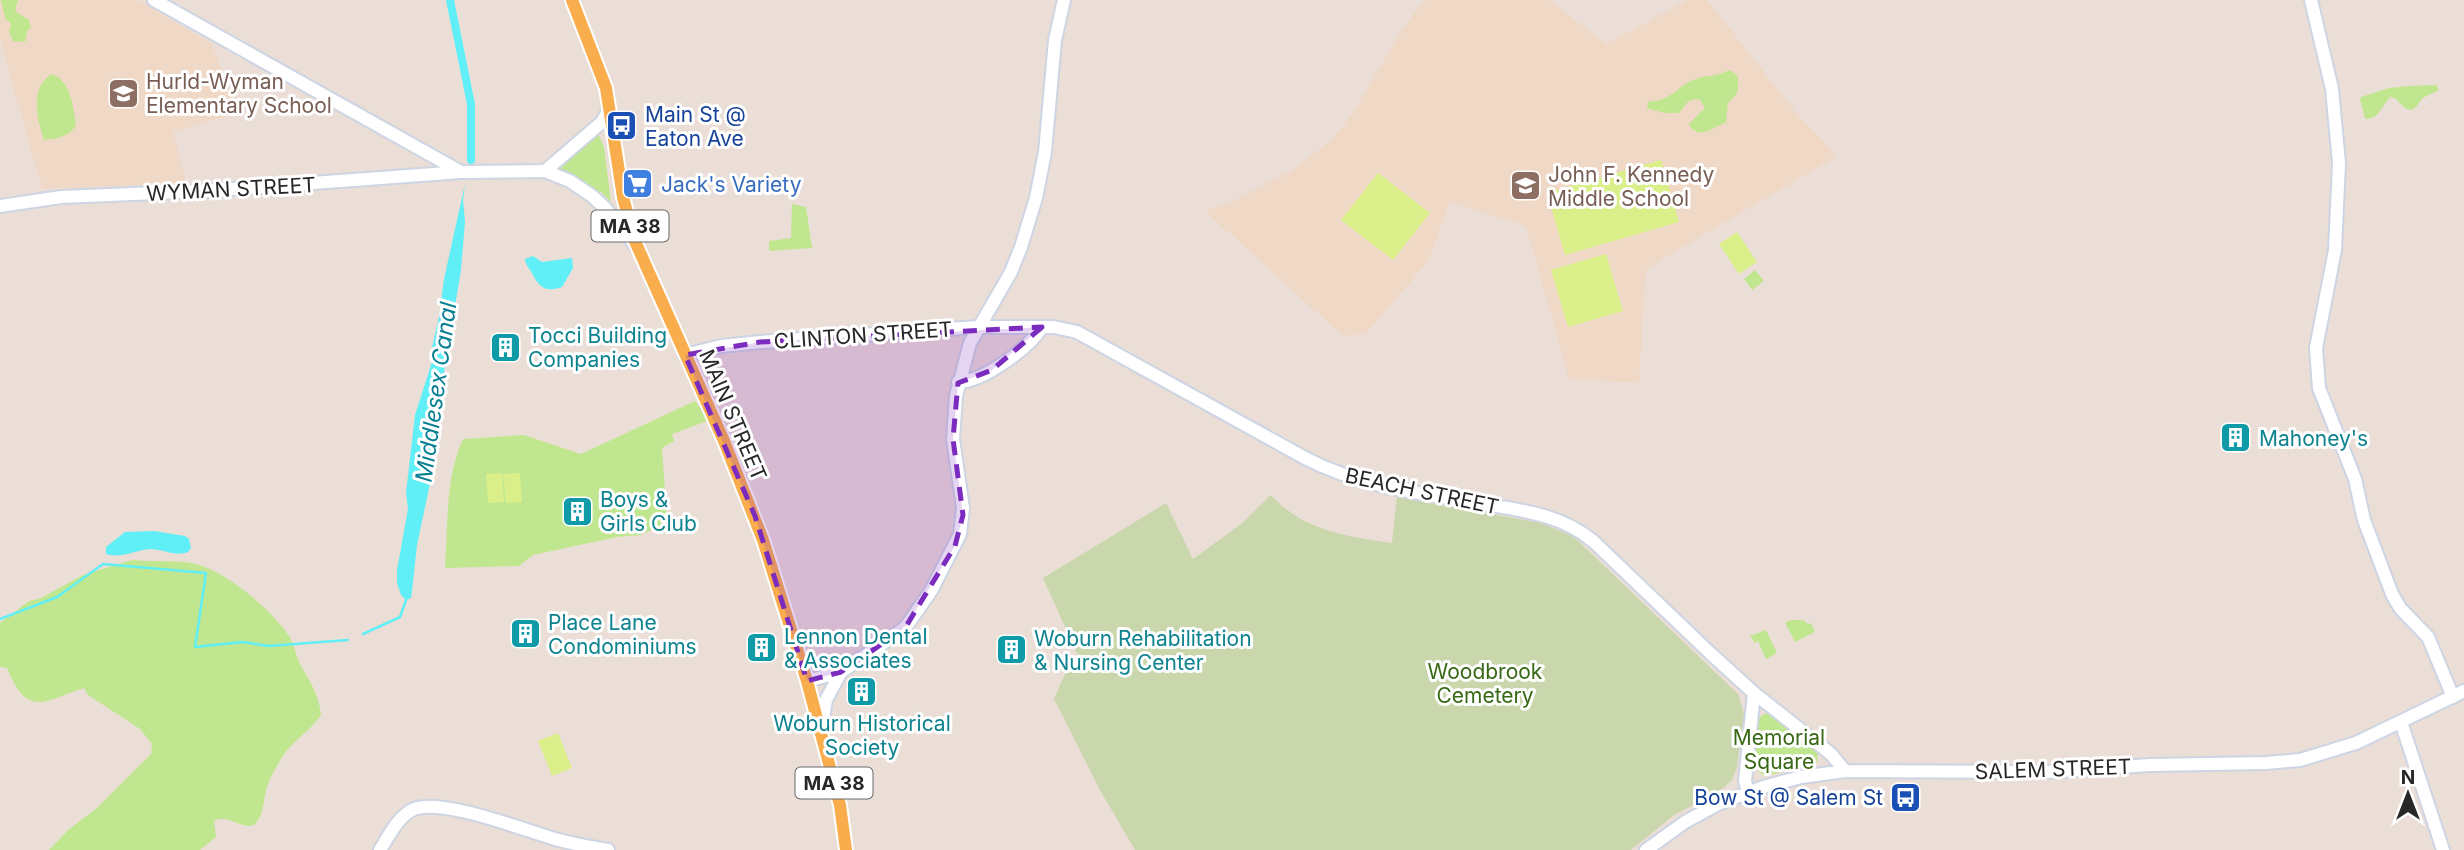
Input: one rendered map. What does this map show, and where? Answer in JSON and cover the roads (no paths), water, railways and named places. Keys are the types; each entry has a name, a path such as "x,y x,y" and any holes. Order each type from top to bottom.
{"main road":[{"name":"MAIN STREET","path":"572,0 597,62 609,109 625,207 638,249 755,516 809,686 842,813 846,850"}],"street":[{"path":"154,0 461,172"},
{"path":"809,686 841,672 910,624 931,591 960,534 963,508 953,428 958,382 967,350 978,327 994,304 1015,263 1036,198 1045,152 1055,40 1064,0"},
{"path":"2311,0 2332,89 2340,178 2335,250 2316,348 2319,388 2355,479 2364,520 2394,599 2428,637 2458,694"},
{"path":"609,109 602,122 545,171 570,181 592,196 638,249"},
{"path":"429,175 431,155"},
{"name":"WYMAN STREET","path":"0,206 61,198 218,191 461,172 545,171"},
{"name":"CLINTON STREET","path":"685,355 751,342 978,327 1042,327"},
{"path":"958,382 974,380 992,370 1033,340 1042,327"},
{"name":"BEACH STREET","path":"1042,327 1064,328 1086,336 1340,475 1383,487 1540,514 1569,524 1593,541 1754,692 1828,751 1845,771"},
{"path":"821,734 822,713 832,685 841,672"},
{"path":"809,686 832,685"},
{"path":"1748,792 1745,781 1754,692"},
{"name":"SALEM STREET","path":"1646,850 1691,818 1748,792 1788,780 1845,771 2034,773 2150,765 2279,763 2329,753 2458,694"},
{"path":"2401,722 2443,850"},
{"path":"380,850 405,814 428,806 454,810 567,842 608,850"}],"water":[{"name":"Middlesex Canal","path":"465,184 461,270 435,427 431,479 417,545 411,598 406,600 397,583 397,570 408,509 406,493 415,415 432,362 431,352 444,279"},
{"path":"533,256 542,262 572,258 573,268 562,287 548,289 538,283 525,259"},
{"path":"154,531 185,536 189,539 191,548 188,552 179,554 150,549 122,555 106,554 106,547 125,532"}],"waterway":[{"name":"Middlesex Canal","path":"450,0 471,104 471,160"},
{"path":"0,619 57,597 103,564 206,573 195,647 243,642 268,646 348,640"},
{"path":"363,634 400,617 406,600"}],"place":[{"name":"Hurld-Wyman Elementary School","path":"123,93"},
{"name":"Main St @ Eaton Ave","path":"622,126"},
{"name":"Jack's Variety","path":"638,184"},
{"name":"John F. Kennedy Middle School","path":"1525,186"},
{"name":"Tocci Building Companies","path":"505,347"},
{"name":"Mahoney's","path":"2236,438"},
{"name":"Boys & Girls Club","path":"577,511"},
{"name":"Place Lane Condominiums","path":"525,634"},
{"name":"Lennon Dental & Associates","path":"761,648"},
{"name":"Woburn Rehabilitation & Nursing Center","path":"1011,650"},
{"name":"Woburn Historical Society","path":"862,691"},
{"name":"Bow St @ Salem St","path":"1906,797"}],"park label":[{"name":"Woodbrook Cemetery","path":"1485,683"},
{"name":"Memorial Square","path":"1779,749"}]}
